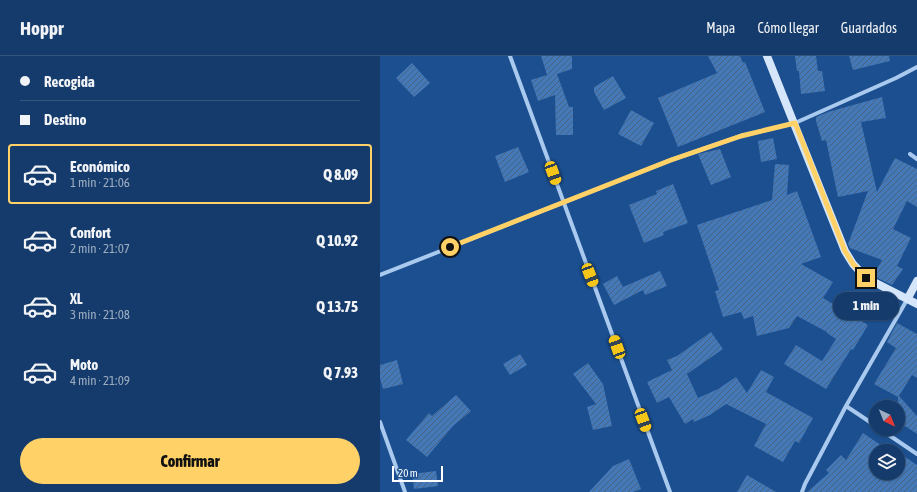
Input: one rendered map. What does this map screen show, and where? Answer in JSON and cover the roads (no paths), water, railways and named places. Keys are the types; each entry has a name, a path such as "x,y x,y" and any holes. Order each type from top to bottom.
{"street":[{"path":"510,56 670,492"},
{"path":"767,56 845,251 853,264 866,278 908,298 917,304"},
{"path":"380,275 671,160 741,136 795,123 917,68"},
{"path":"910,154 917,158"},
{"path":"802,492 846,406 917,281"},
{"path":"846,406 869,421"},
{"path":"380,422 405,492"},
{"path":"890,436 917,454"}]}
